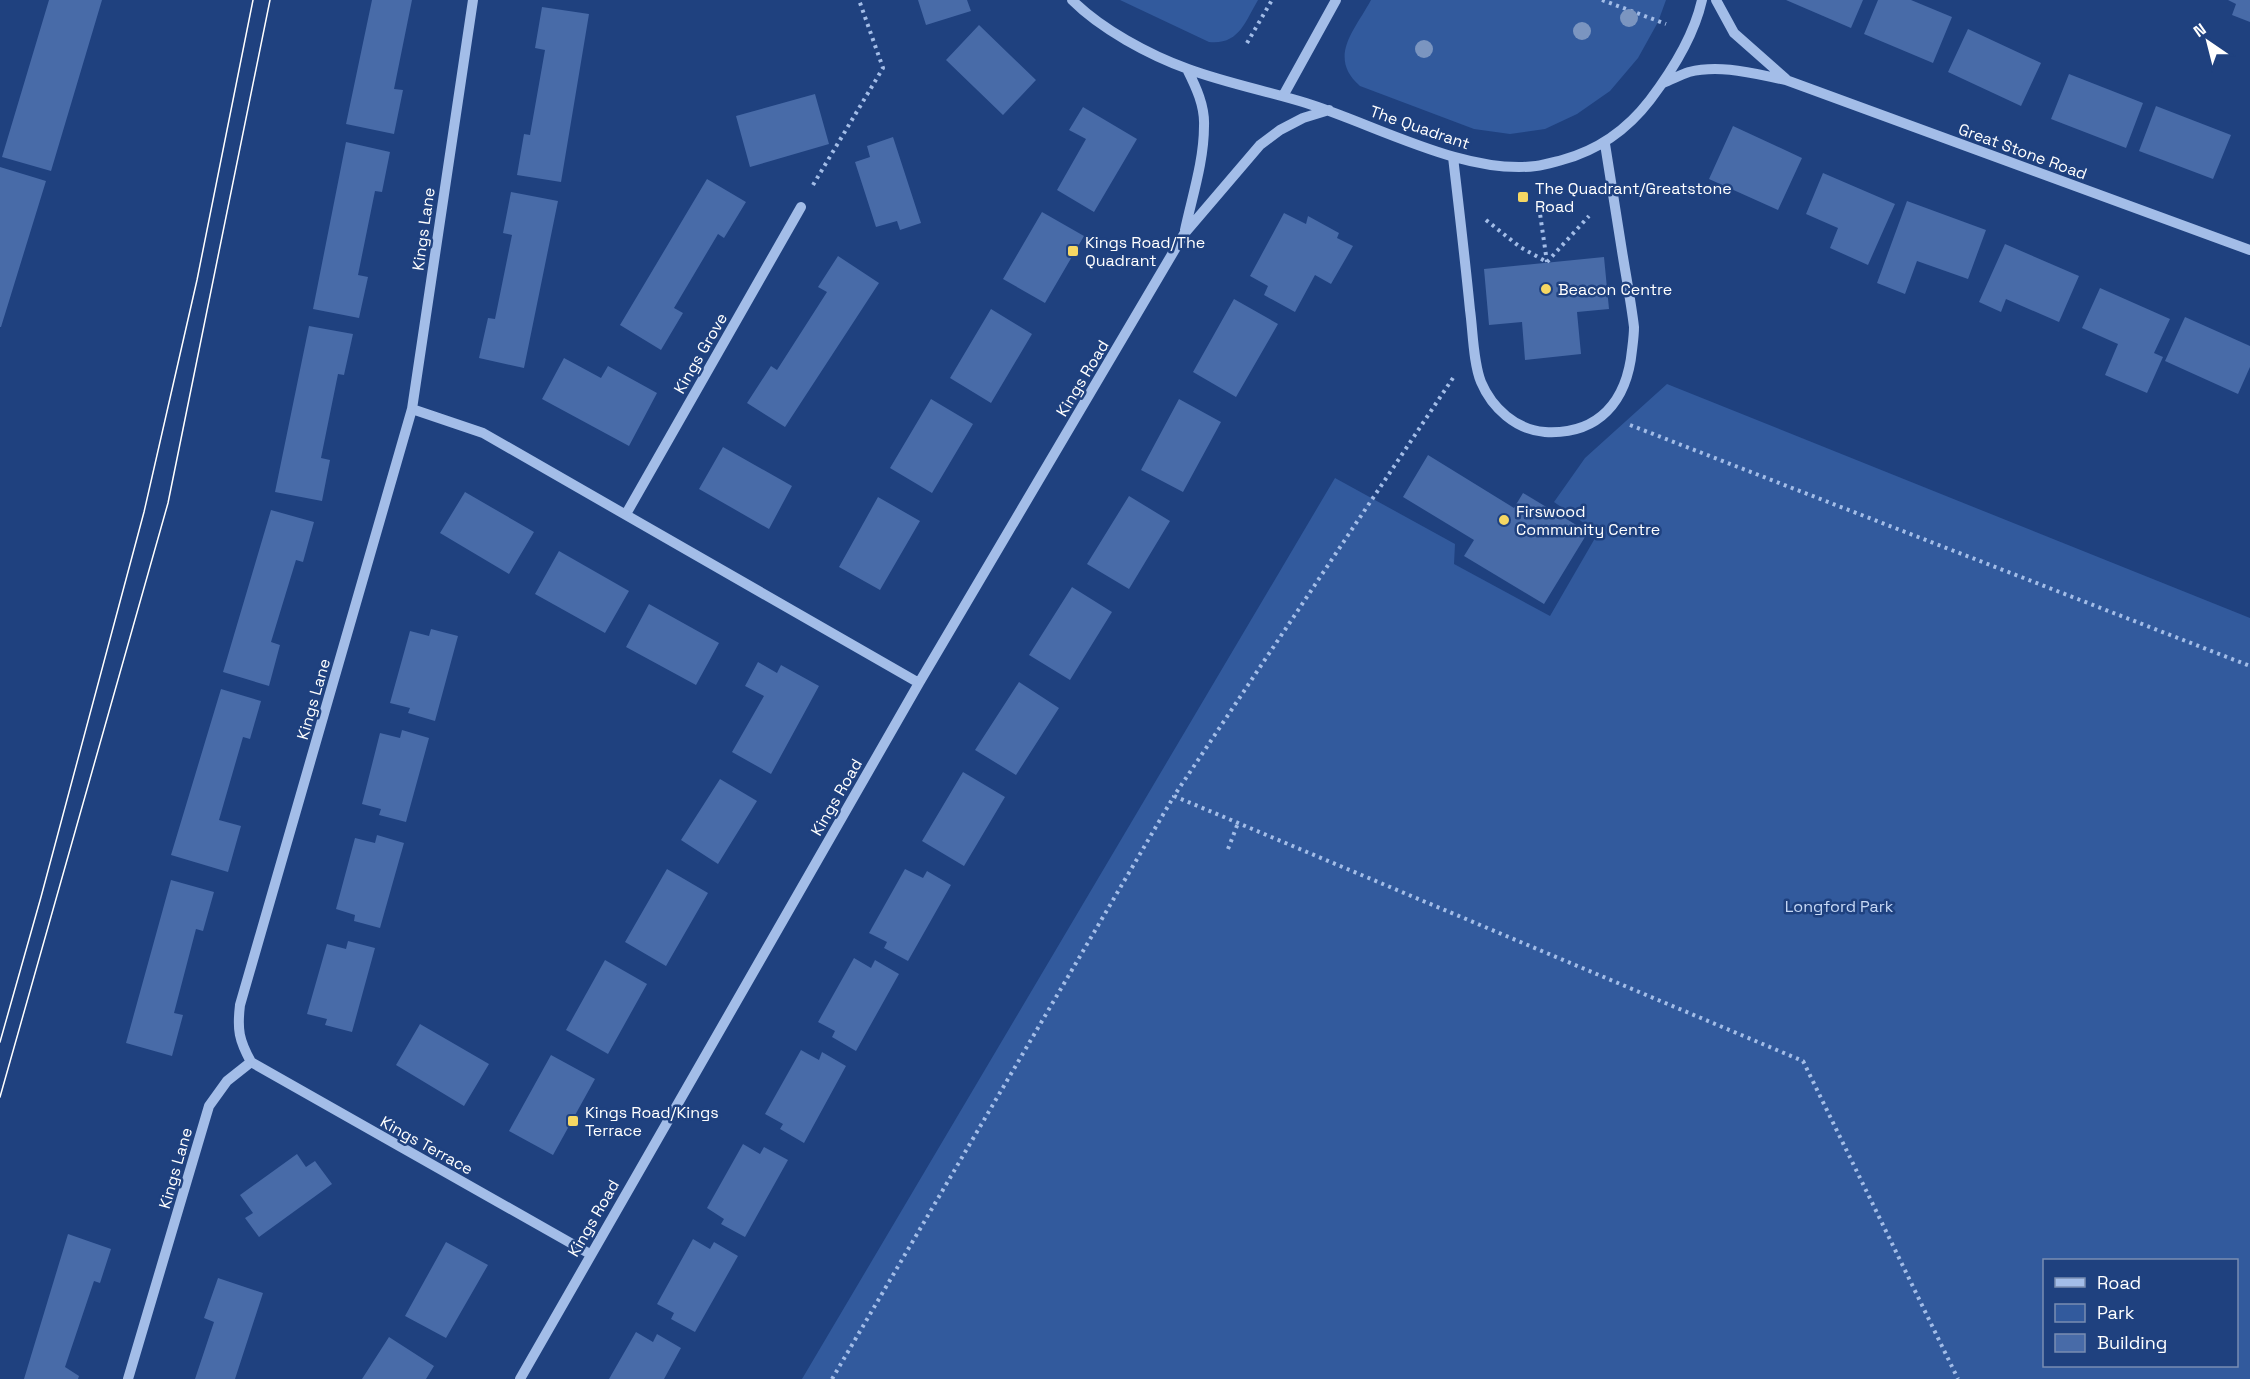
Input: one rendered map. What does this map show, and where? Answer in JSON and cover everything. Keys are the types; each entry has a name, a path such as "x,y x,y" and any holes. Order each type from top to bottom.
{"street":[{"name":"Kings Lane","path":"128,1379 209,1106 227,1081 251,1062 242,1046 237,1028 240,1005 412,409 472,0"},
{"name":"The Quadrant","path":"1072,0 1103,26 1138,46 1187,69 1329,110 1453,157 1492,165 1536,166 1575,156 1605,144 1625,128 1645,107 1662,83 1690,33 1702,0"},
{"path":"1283,96 1336,0"},
{"name":"Great Stone Road","path":"1716,0 1734,33 1786,80"},
{"name":"Kings Road","path":"1184,234 1202,152 1204,124 1197,89 1187,69"},
{"name":"Great Stone Road","path":"1662,83 1688,73 1711,69 1734,70 1786,80 2250,248"},
{"name":"Kings Road","path":"520,1379 919,683 1184,234 1260,145 1280,130 1303,118 1329,110"},
{"path":"1453,157 1474,345 1481,380 1499,410 1510,420 1541,432 1558,433 1590,424 1604,415 1616,402 1625,385 1630,368 1634,330 1605,144"},
{"name":"Kings Grove","path":"626,514 801,207"},
{"path":"412,409 483,433 919,683"},
{"name":"Kings Terrace","path":"251,1062 590,1254"}],"path":[{"path":"801,207 883,68 859,0"},
{"path":"1247,43 1272,0"},
{"path":"1602,0 1690,33"},
{"path":"1547,262 1612,188"},
{"path":"1538,200 1547,262"},
{"path":"1482,212 1486,220 1520,247 1547,262"},
{"path":"832,1379 1174,796 1474,345"},
{"path":"1604,415 2250,666"},
{"path":"1174,796 1803,1061 1958,1379"},
{"path":"1228,849 1238,823"}],"green space":[{"path":"1120,0 1258,0 1245,24 1234,36 1219,42 1209,42"},
{"path":"1371,0 1666,0 1658,22 1638,58 1610,91 1577,114 1545,129 1510,134 1474,129 1360,86 1350,75 1345,54 1347,43"},
{"name":"Longford Park","path":"1667,384 2250,618 2250,1379 802,1379 1335,478 1455,544 1454,564 1550,616 1598,533 1554,502 1585,458"}],"building":[{"path":"49,0 102,0 51,171 2,157"},
{"path":"372,0 412,0 394,89 403,90 394,134 346,124"},
{"path":"918,0 967,0 971,11 926,25"},
{"path":"1786,0 1863,0 1851,28"},
{"path":"1878,0 1911,0 1952,17 1933,63 1864,34"},
{"path":"2228,0 2250,0 2250,22 2232,15 2236,4"},
{"path":"542,7 589,14 561,182 517,175 524,134 530,135 545,50 535,48"},
{"path":"979,25 1036,80 1003,115 946,60"},
{"path":"1968,29 2041,63 2021,106 1948,72"},
{"path":"2069,74 2143,103 2126,148 2051,119"},
{"path":"815,94 829,144 750,167 736,116"},
{"path":"2156,106 2231,135 2213,179 2139,151"},
{"path":"1083,107 1137,139 1094,212 1057,190 1086,139 1069,130"},
{"path":"1733,126 1802,158 1778,210 1709,179"},
{"path":"893,137 921,223 900,230 897,221 876,227 855,162 870,157 867,146"},
{"path":"346,142 390,152 382,192 375,191 358,275 368,277 359,318 313,309"},
{"path":"0,167 46,181 1,327 0,327"},
{"path":"1823,173 1895,204 1868,265 1830,248 1838,228 1806,214"},
{"path":"707,179 746,202 724,238 718,234 674,308 683,313 661,350 620,325"},
{"path":"511,192 558,201 524,368 479,358 488,318 495,319 512,235 503,233"},
{"path":"1907,201 1986,230 1968,279 1917,261 1905,294 1877,283"},
{"path":"1042,212 1084,236 1045,303 1003,279"},
{"path":"1284,213 1306,224 1308,216 1339,233 1337,238 1353,246 1331,284 1315,275 1295,312 1264,295 1268,286 1250,276"},
{"path":"2005,244 2079,276 2059,322 2006,299 2001,312 1979,302"},
{"path":"838,256 879,283 785,427 747,403 771,366 777,370 827,292 818,287"},
{"name":"Beacon Centre","path":"1604,257 1609,309 1577,312 1581,354 1525,360 1522,322 1489,325 1484,269"},
{"path":"2100,288 2170,319 2154,353 2163,357 2147,393 2105,375 2118,344 2082,328"},
{"path":"1234,299 1278,324 1236,397 1193,372"},
{"path":"991,309 1032,334 991,403 950,378"},
{"path":"2185,317 2250,346 2250,367 2238,394 2165,361"},
{"path":"309,326 353,334 344,375 338,374 321,458 330,460 322,501 275,492"},
{"path":"564,358 601,378 608,366 657,393 629,446 542,399"},
{"path":"931,399 973,424 932,493 890,468"},
{"path":"1179,399 1221,422 1183,492 1141,470"},
{"path":"723,447 792,486 769,529 699,489"},
{"name":"Firswood Community Centre","path":"1428,455 1514,508 1523,493 1588,532 1544,604 1464,556 1474,540 1403,497"},
{"path":"465,492 534,532 509,574 440,533"},
{"path":"1129,496 1170,521 1129,589 1087,564"},
{"path":"878,497 920,521 880,590 839,567"},
{"path":"271,510 314,522 303,562 296,560 271,642 280,645 269,686 223,672"},
{"path":"559,551 629,591 605,633 535,594"},
{"path":"1072,587 1112,612 1070,680 1029,655"},
{"path":"649,604 719,643 696,685 626,647"},
{"path":"431,629 458,636 435,721 408,713 410,708 390,703 410,631 429,636"},
{"path":"758,662 777,673 781,665 819,686 771,774 732,752 764,696 745,686"},
{"path":"1019,682 1059,708 1016,775 975,750"},
{"path":"221,689 261,701 250,739 243,737 219,820 241,826 228,872 171,855"},
{"path":"402,730 429,738 406,822 379,815 381,809 362,804 380,733 400,738"},
{"path":"963,772 1005,797 964,866 922,841"},
{"path":"720,779 757,801 718,864 681,840"},
{"path":"377,835 404,843 380,928 354,921 355,915 336,909 355,838 375,843"},
{"path":"667,869 708,893 666,966 625,942"},
{"path":"905,869 923,878 927,871 951,885 908,961 884,948 887,942 869,933"},
{"path":"171,880 214,892 203,931 196,929 174,1013 183,1015 172,1056 126,1043"},
{"path":"348,941 375,948 352,1032 325,1025 327,1019 307,1014 327,944 346,949"},
{"path":"854,958 871,968 875,960 899,974 856,1051 832,1037 835,1031 818,1022"},
{"path":"605,960 647,984 608,1054 566,1030"},
{"path":"420,1024 489,1064 464,1106 396,1065"},
{"path":"801,1050 819,1060 822,1052 846,1066 804,1143 780,1129 783,1124 765,1114"},
{"path":"551,1055 595,1079 553,1155 509,1131"},
{"path":"743,1144 760,1154 764,1147 788,1160 745,1237 721,1224 724,1219 707,1208"},
{"path":"297,1154 306,1167 315,1161 332,1184 259,1237 245,1218 253,1213 240,1195"},
{"path":"68,1234 111,1249 100,1283 94,1281 65,1367 79,1376 78,1379 24,1379"},
{"path":"693,1239 710,1249 714,1242 738,1256 695,1332 671,1319 674,1313 657,1304"},
{"path":"446,1242 488,1265 446,1338 405,1316"},
{"path":"218,1278 263,1293 235,1379 195,1379 214,1322 204,1318"},
{"path":"636,1332 653,1342 657,1334 681,1348 664,1379 609,1379"},
{"path":"389,1337 434,1366 426,1379 362,1379"}],"tram line":[{"path":"0,1042 144,512 197,280 253,0"},
{"path":"0,1097 168,503 270,0"}],"place":[{"name":"The Quadrant/Greatstone Road","path":"1523,197"},
{"name":"Kings Road/The Quadrant","path":"1073,251"},
{"name":"Beacon Centre","path":"1546,289"},
{"name":"Firswood Community Centre","path":"1504,520"},
{"name":"Kings Road/Kings Terrace","path":"573,1121"}]}
